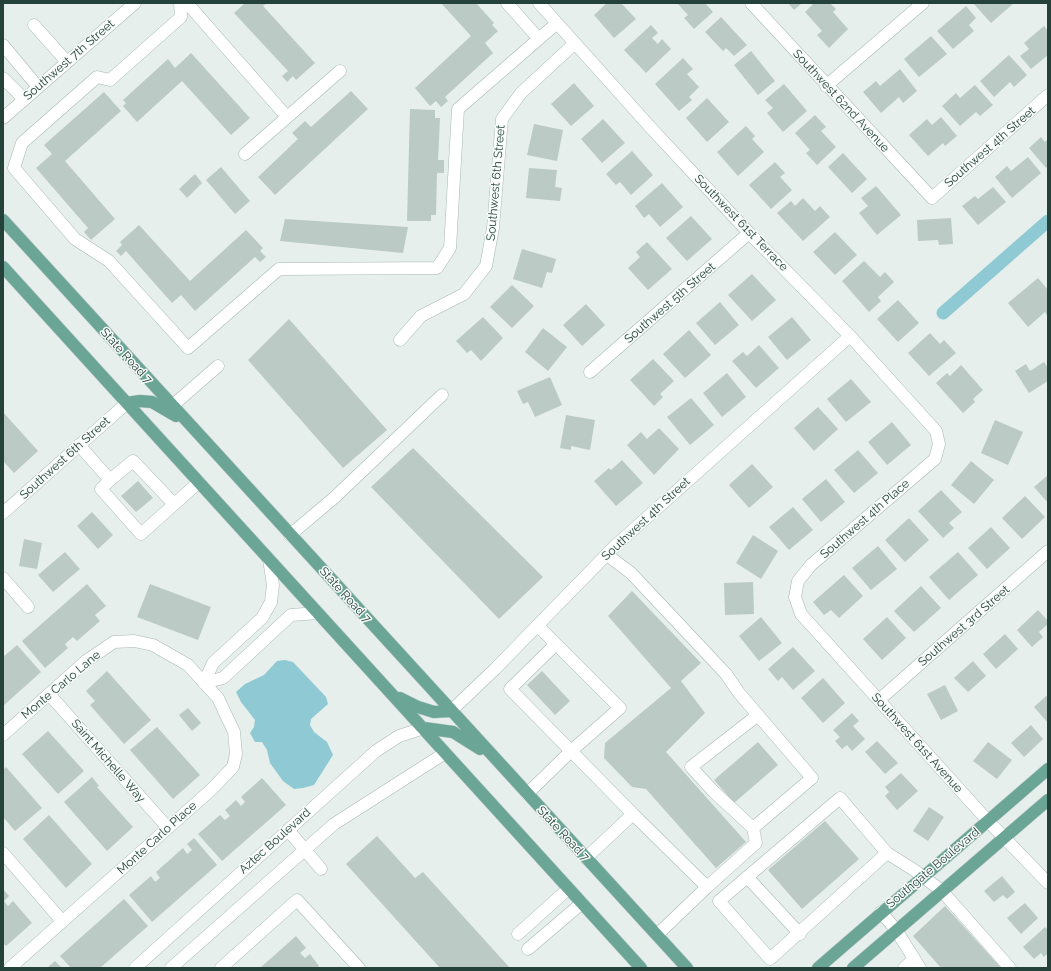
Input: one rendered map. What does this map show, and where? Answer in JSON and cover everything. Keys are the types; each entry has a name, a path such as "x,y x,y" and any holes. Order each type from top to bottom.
{"main road":[{"name":"State Road 7","path":"3,220 450,711 687,968"},
{"path":"3,267 641,968"},
{"path":"127,403 140,400 152,402 186,421"},
{"path":"390,692 418,707 429,711 450,711"},
{"path":"424,728 453,732 493,756"},
{"name":"Southgate Boulevard","path":"818,968 1048,769"},
{"name":"Southgate Boulevard","path":"853,968 1048,800"}],"street":[{"name":"Southwest 7th Street","path":"3,118 134,3"},
{"path":"180,3 181,17 110,80 97,77 22,143 14,168 75,238 108,261 188,348 279,269 437,268 450,248 458,109 538,38 556,24"},
{"path":"188,3 288,117"},
{"path":"507,3 538,38"},
{"name":"Southwest 61st Terrace","path":"539,3 574,44 750,233 850,336 936,431 939,444"},
{"name":"Southwest 62nd Avenue","path":"751,3 826,86 932,198"},
{"path":"826,86 923,3"},
{"path":"34,25 67,62"},
{"name":"Southwest 6th Street","path":"400,340 421,316 464,294 486,266 493,228 502,119 521,93 574,44"},
{"path":"3,46 38,87"},
{"path":"245,154 340,71"},
{"path":"3,78 24,99"},
{"name":"Southwest 4th Street","path":"932,198 1048,95"},
{"name":"Southwest 5th Street","path":"590,372 750,233"},
{"name":"Southwest 4th Street","path":"450,711 538,626 607,555 850,336"},
{"path":"172,406 218,366"},
{"path":"290,535 335,498 442,396"},
{"name":"Southwest 6th Street","path":"3,513 127,403"},
{"name":"Southwest 4th Place","path":"794,597 798,580 811,565 935,459 939,444"},
{"path":"80,445 110,480"},
{"path":"174,504 133,461 101,489 141,534 199,482"},
{"name":"Southwest 3rd Street","path":"879,700 1048,552"},
{"path":"607,555 637,579 726,674 739,693 812,778 754,828"},
{"path":"204,683 213,663 262,618 271,602 273,584 269,559"},
{"path":"3,578 28,607"},
{"name":"Southwest 61st Avenue","path":"794,597 801,614 988,821 1006,837 1048,883"},
{"path":"204,683 223,678 291,615 318,613"},
{"path":"527,794 571,751 620,708 538,626"},
{"name":"Monte Carlo Lane","path":"3,735 86,661 114,642 134,641 153,645 188,665 204,683"},
{"path":"556,644 510,689 632,814 707,887"},
{"path":"229,649 240,662"},
{"name":"Monte Carlo Place","path":"10,968 168,828 233,767 236,754 234,732 218,698 204,683"},
{"name":"Saint Michelle Way","path":"49,694 168,828"},
{"path":"657,935 756,843 754,828 714,792 691,767 758,715"},
{"name":"Aztec Boulevard","path":"135,968 376,751 399,736 424,728"},
{"path":"171,968 334,824 352,811 445,753"},
{"path":"888,853 800,934 770,959 719,901 840,798 888,853 942,890 1010,968"},
{"path":"586,858 632,814"},
{"path":"288,830 321,869"},
{"path":"3,853 62,921"},
{"path":"747,877 800,934"},
{"path":"518,934 568,889"},
{"path":"222,968 297,900 359,968"},
{"path":"528,949 582,903"},
{"path":"881,912 896,930 912,965"}],"water":[{"path":"285,660 293,662 326,697 328,704 311,719 310,725 314,732 327,742 333,755 314,785 294,789 283,781 270,763 267,750 262,742 255,742 250,733 254,727 255,720 241,702 236,692 245,684 264,675 277,661"}],"building":[{"path":"245,3 267,3 263,6 315,63 296,80 293,76 287,82 282,76 288,71 234,13"},
{"path":"441,3 476,3 494,23 492,25 498,31 485,43 493,53 445,97 448,101 441,107 436,101 430,106 415,88 471,36"},
{"path":"607,3 621,3 636,19 614,38 594,15"},
{"path":"677,3 705,3 713,12 694,29 684,18 688,15"},
{"path":"788,3 802,3 794,10"},
{"path":"814,3 830,3 836,9 833,12 848,29 829,48 817,35 822,31 805,12"},
{"path":"973,3 1014,3 991,23"},
{"path":"966,6 976,18 969,25 974,31 953,49 937,31"},
{"path":"721,17 747,45 734,56 726,48 723,51 705,32"},
{"path":"651,25 658,33 652,38 658,44 662,39 671,49 646,73 624,50"},
{"path":"1044,26 1048,31 1048,55 1031,69 1020,56 1029,49 1024,43"},
{"path":"931,36 947,54 919,77 904,59"},
{"path":"751,51 775,81 758,95 734,65"},
{"path":"191,53 250,118 231,135 182,81 137,122 123,106 126,103 123,100 168,59 175,68"},
{"path":"1009,55 1027,75 1014,87 1010,82 994,97 980,81"},
{"path":"683,58 693,69 687,74 699,87 689,97 692,100 679,111 655,84"},
{"path":"900,69 917,91 903,103 899,97 881,113 863,92 876,81 880,86"},
{"path":"574,83 594,106 571,126 551,104"},
{"path":"784,84 807,111 783,132 767,113 773,108 765,100"},
{"path":"975,85 993,105 980,116 976,112 960,126 942,106 956,93 960,98"},
{"path":"351,91 368,109 275,195 258,177 298,139 292,133 305,121 311,127"},
{"path":"104,92 121,111 65,161 115,219 91,240 84,232 88,228 36,168 52,154 44,145"},
{"path":"707,98 729,122 707,142 686,118"},
{"path":"410,109 435,110 435,118 440,118 438,160 444,160 444,173 437,173 436,215 431,215 431,221 407,221"},
{"path":"815,115 826,127 821,131 836,147 817,165 806,153 810,150 795,133"},
{"path":"941,117 957,136 945,146 943,143 928,156 909,135 927,119 932,125"},
{"path":"603,119 625,143 602,163 581,139"},
{"path":"534,124 563,130 557,161 527,155"},
{"path":"746,126 755,136 752,139 764,152 738,176 717,152"},
{"path":"1041,137 1045,142 1048,139 1048,166 1046,168 1029,148"},
{"path":"632,151 653,175 631,195 620,182 616,185 606,174"},
{"path":"843,153 867,179 852,193 828,167"},
{"path":"1028,157 1041,173 1012,198 995,177 1007,166 1011,171"},
{"path":"775,162 785,173 780,177 792,190 771,209 749,185"},
{"path":"221,167 250,201 235,214 206,180"},
{"path":"529,168 557,170 555,187 562,188 560,201 526,198"},
{"path":"195,174 202,183 187,198 179,189"},
{"path":"662,183 683,207 660,227 649,214 644,218 635,206"},
{"path":"876,186 901,215 877,235 859,213 868,206 861,198"},
{"path":"993,187 1006,202 978,225 962,206 975,196 978,199"},
{"path":"803,198 815,211 820,206 830,217 803,241 777,213 791,201 795,206"},
{"path":"691,216 712,239 687,261 666,238"},
{"path":"951,218 953,244 939,245 938,240 918,241 917,220"},
{"path":"285,219 408,227 403,253 280,241"},
{"path":"139,225 190,281 246,230 263,248 260,251 266,257 260,262 255,257 195,311 181,295 172,303 126,251 121,256 116,251 122,245 120,242"},
{"path":"835,232 857,255 835,275 813,252"},
{"path":"647,242 672,269 648,290 628,268 640,257 636,252"},
{"path":"522,249 556,259 552,273 547,272 542,288 513,279"},
{"path":"864,261 880,277 885,272 894,282 878,297 881,301 869,312 842,281"},
{"path":"752,274 776,300 752,321 728,295"},
{"path":"1038,278 1048,290 1048,317 1045,312 1028,327 1008,303"},
{"path":"512,285 534,306 512,328 490,307"},
{"path":"898,300 919,323 898,342 877,319"},
{"path":"720,302 739,325 715,345 696,323"},
{"path":"586,304 605,325 582,346 563,325"},
{"path":"483,317 503,338 481,361 471,350 467,353 456,341"},
{"path":"792,317 811,340 787,360 768,337"},
{"path":"289,319 387,430 343,468 248,360"},
{"path":"543,328 567,347 548,371 525,352"},
{"path":"689,330 711,355 685,378 663,354"},
{"path":"930,333 940,344 944,340 956,353 929,376 908,353"},
{"path":"759,345 779,368 756,388 732,361 743,352 747,356"},
{"path":"653,359 674,381 660,394 663,397 654,406 630,380"},
{"path":"1044,362 1048,368 1048,381 1029,393 1015,371 1026,364 1030,371"},
{"path":"961,365 983,390 973,399 975,402 963,413 936,383 947,373 950,376"},
{"path":"727,373 746,397 722,417 703,393"},
{"path":"550,377 562,405 535,417 528,402 523,404 517,391"},
{"path":"851,379 871,402 846,422 827,399"},
{"path":"691,398 714,425 690,445 667,417"},
{"path":"818,407 838,429 814,451 794,428"},
{"path":"3,412 38,451 14,473 3,461"},
{"path":"566,415 595,420 590,450 571,446 571,450 560,448"},
{"path":"995,420 1023,432 1008,465 981,453"},
{"path":"892,422 911,445 887,465 868,442"},
{"path":"659,428 679,449 654,475 627,445 641,432 647,439"},
{"path":"413,448 543,577 499,619 371,487"},
{"path":"858,450 878,473 854,493 834,470"},
{"path":"622,460 643,483 616,506 594,481 609,468 611,470"},
{"path":"971,461 994,480 974,504 951,485"},
{"path":"752,464 773,487 749,508 729,485"},
{"path":"1048,475 1048,503 1034,487"},
{"path":"826,479 845,502 821,522 802,499"},
{"path":"138,481 153,498 136,512 121,496"},
{"path":"941,490 962,512 949,523 954,528 943,538 918,511"},
{"path":"1025,496 1045,517 1022,539 1002,518"},
{"path":"793,507 813,530 789,550 769,527"},
{"path":"92,512 113,535 98,549 77,526"},
{"path":"909,518 929,540 905,562 885,540"},
{"path":"991,527 1010,548 987,569 968,548"},
{"path":"753,535 778,551 761,579 736,563"},
{"path":"24,539 42,543 37,569 19,566"},
{"path":"878,546 897,569 871,590 852,568"},
{"path":"65,552 80,569 53,592 38,575"},
{"path":"958,552 978,575 949,600 929,577"},
{"path":"844,575 863,596 839,618 831,610 824,615 813,602"},
{"path":"753,582 754,614 725,615 724,583"},
{"path":"87,584 106,606 95,615 100,621 77,641 73,637 65,644 68,648 45,668 22,641"},
{"path":"150,584 211,607 198,640 137,617"},
{"path":"921,586 941,608 914,632 894,611"},
{"path":"632,591 701,663 681,681 705,713 666,752 746,842 716,868 646,789 632,787 604,758 605,743 671,688 608,616"},
{"path":"1038,610 1048,621 1048,624 1039,632 1043,637 1032,647 1017,630"},
{"path":"761,617 782,643 759,661 739,636"},
{"path":"887,617 906,638 882,660 863,639"},
{"path":"1005,634 1018,649 996,669 983,654"},
{"path":"17,645 41,672 3,706 3,657"},
{"path":"793,647 815,671 793,690 782,677 778,681 768,669"},
{"path":"973,661 986,676 968,692 954,678"},
{"path":"107,671 151,720 124,744 90,705 95,701 86,691"},
{"path":"542,671 570,701 555,715 527,685"},
{"path":"823,678 845,703 823,723 801,698"},
{"path":"945,685 958,711 941,720 927,694"},
{"path":"1046,696 1048,698 1048,723 1034,707"},
{"path":"188,708 201,723 192,731 179,715"},
{"path":"852,713 859,721 853,726 865,739 852,751 847,745 842,749 835,741 840,737 833,730"},
{"path":"1031,725 1043,739 1024,757 1011,743"},
{"path":"157,727 200,775 173,799 130,750"},
{"path":"48,731 84,771 58,794 22,754"},
{"path":"877,741 898,763 885,774 865,752"},
{"path":"758,742 778,765 734,803 714,780"},
{"path":"988,742 1012,760 997,779 973,761"},
{"path":"6,767 42,808 15,831 3,817 3,770"},
{"path":"901,773 918,791 897,810 885,796 889,792 885,787"},
{"path":"92,777 99,786 97,787 133,827 107,851 64,802"},
{"path":"262,778 286,805 222,861 198,834 220,815 225,820 230,816 225,810 236,800 241,806 245,802 241,797"},
{"path":"929,807 944,817 928,841 913,831"},
{"path":"49,815 92,864 66,888 23,839"},
{"path":"825,821 859,859 802,909 768,870"},
{"path":"377,836 415,878 423,872 510,968 440,968 346,864"},
{"path":"194,838 217,865 152,922 129,895 151,876 155,882 160,878 156,872 183,848 187,854 192,850 187,844"},
{"path":"1002,876 1015,892 1007,899 1003,895 994,902 984,891"},
{"path":"3,889 9,896 4,901 8,906 13,901 32,923 6,946 3,943"},
{"path":"124,899 148,926 100,968 71,968 60,956"},
{"path":"1025,903 1038,918 1021,934 1007,918"},
{"path":"945,906 1001,968 941,968 913,936"},
{"path":"1045,927 1048,930 1048,953 1044,957 1041,953 1034,959 1023,947"},
{"path":"296,936 306,948 300,953 305,958 310,954 319,966 317,968 260,968"},
{"path":"55,961 62,968 47,968"}],"waterway":[{"path":"943,313 1048,221"}]}
